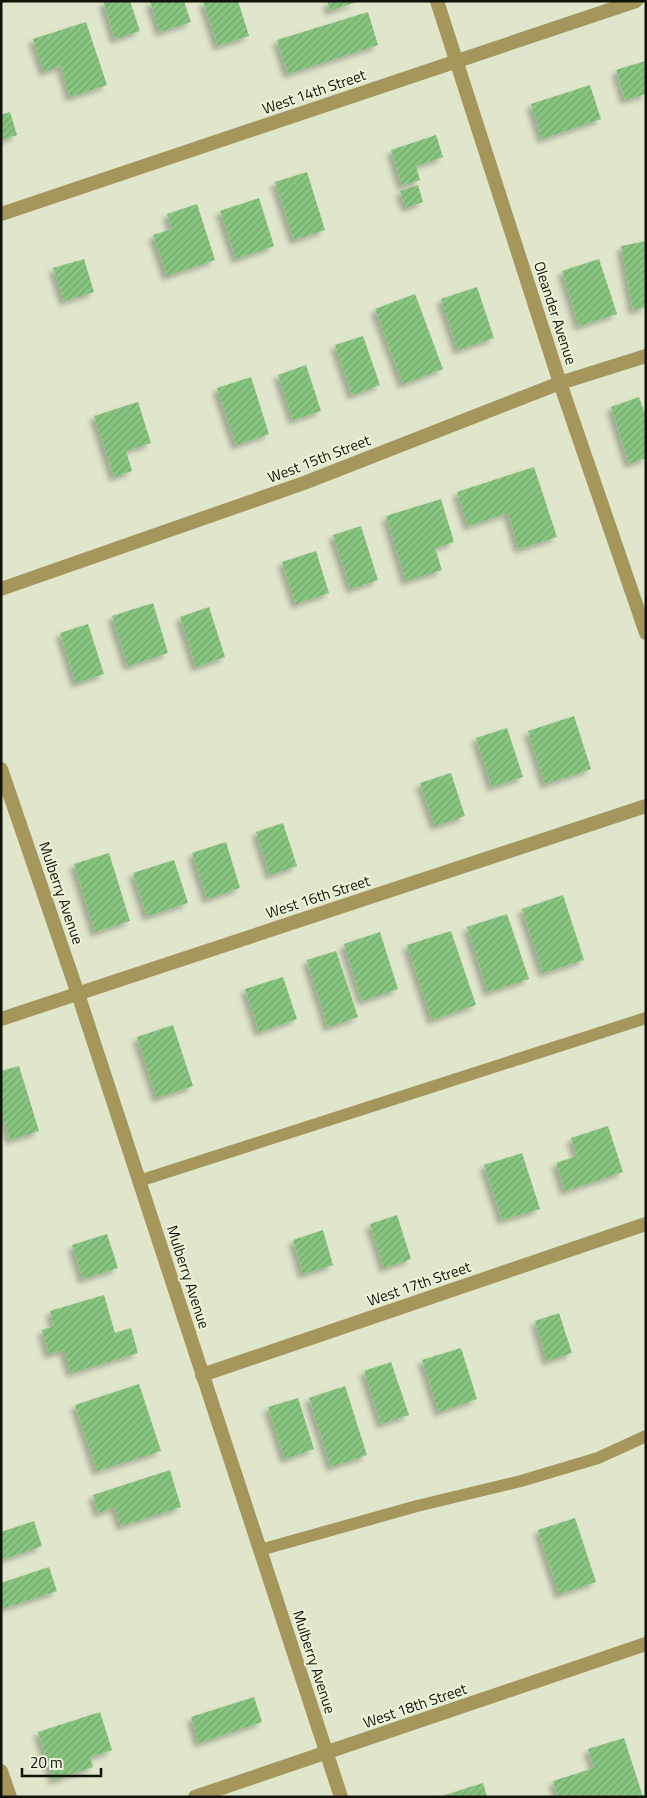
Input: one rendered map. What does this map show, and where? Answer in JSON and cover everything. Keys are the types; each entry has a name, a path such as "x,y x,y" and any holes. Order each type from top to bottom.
{"street":[{"name":"Oleander Avenue","path":"437,1 560,383 646,633"},
{"name":"West 14th Street","path":"1,214 636,1"},
{"name":"West 15th Street","path":"1,589 304,483 560,383 646,356"},
{"name":"Mulberry Avenue","path":"1,769 78,994 341,1797"},
{"name":"West 16th Street","path":"1,1019 646,806"},
{"name":"West 17th Street","path":"202,1375 646,1224"},
{"name":"West 18th Street","path":"195,1797 327,1754 646,1644"},
{"path":"1,1772 10,1797"}],"lane":[{"path":"139,1181 646,1018"},
{"path":"260,1550 418,1506 522,1481 598,1458 646,1436"}],"building":[{"path":"103,1 130,1 140,31 115,39"},
{"path":"150,1 184,1 191,22 160,32"},
{"path":"203,1 238,1 249,36 218,46"},
{"path":"327,1 356,1 356,2 330,11"},
{"path":"368,12 378,45 288,74 277,40"},
{"path":"86,22 107,85 70,97 61,66 44,72 33,39"},
{"path":"645,61 646,94 625,100 616,70"},
{"path":"590,85 601,119 542,139 531,104"},
{"path":"10,112 17,135 1,140 1,115"},
{"path":"436,135 443,157 416,166 420,180 402,186 391,150"},
{"path":"307,172 325,230 294,240 275,182"},
{"path":"418,185 423,202 406,208 400,191"},
{"path":"259,198 274,246 236,259 220,211"},
{"path":"197,204 215,260 167,276 153,235 172,229 167,214"},
{"path":"646,241 646,307 633,310 621,246"},
{"path":"84,259 94,292 64,301 53,268"},
{"path":"599,259 617,314 579,326 562,271"},
{"path":"477,287 494,338 458,350 441,299"},
{"path":"415,294 443,369 403,384 375,309"},
{"path":"363,336 380,385 352,395 335,345"},
{"path":"306,365 321,411 293,420 278,375"},
{"path":"251,377 269,434 236,445 217,388"},
{"path":"639,397 646,417 646,458 629,464 611,407"},
{"path":"138,402 151,443 126,451 132,471 114,477 94,416"},
{"path":"534,467 557,537 519,549 508,513 468,526 457,492"},
{"path":"441,499 454,542 435,548 442,570 406,581 386,516"},
{"path":"361,526 378,580 351,589 333,535"},
{"path":"316,551 329,593 296,604 282,562"},
{"path":"153,603 168,653 128,666 112,616"},
{"path":"209,607 225,657 196,667 180,617"},
{"path":"88,624 104,674 76,683 60,633"},
{"path":"574,716 591,769 545,784 528,731"},
{"path":"507,728 523,777 492,787 476,738"},
{"path":"451,773 465,816 435,826 420,783"},
{"path":"283,823 297,866 270,875 256,832"},
{"path":"226,842 240,888 207,899 192,853"},
{"path":"109,853 130,921 95,932 74,864"},
{"path":"174,860 188,903 147,916 133,873"},
{"path":"563,895 584,960 543,973 522,909"},
{"path":"507,914 529,979 488,992 467,927"},
{"path":"451,931 476,1005 432,1020 407,945"},
{"path":"380,932 398,989 362,1001 344,944"},
{"path":"336,951 358,1017 328,1027 307,960"},
{"path":"283,977 297,1019 259,1032 245,989"},
{"path":"173,1025 193,1086 157,1098 137,1037"},
{"path":"19,1066 39,1131 10,1140 1,1112 1,1071"},
{"path":"608,1126 623,1172 565,1191 556,1163 577,1156 571,1138"},
{"path":"522,1153 540,1209 502,1220 484,1165"},
{"path":"397,1215 411,1259 384,1268 370,1224"},
{"path":"323,1230 333,1265 303,1274 293,1240"},
{"path":"107,1234 118,1268 83,1279 72,1245"},
{"path":"104,1295 115,1333 131,1328 138,1353 71,1373 64,1350 49,1354 42,1330 54,1326 50,1311"},
{"path":"559,1313 572,1353 547,1361 535,1321"},
{"path":"461,1348 477,1399 439,1412 422,1360"},
{"path":"391,1362 409,1415 381,1424 364,1371"},
{"path":"139,1384 161,1451 97,1471 75,1405"},
{"path":"345,1386 367,1455 331,1467 309,1398"},
{"path":"298,1398 314,1449 285,1459 268,1407"},
{"path":"170,1470 181,1507 121,1526 115,1507 98,1513 93,1495"},
{"path":"575,1518 596,1582 559,1594 538,1530"},
{"path":"34,1521 42,1546 1,1560 1,1532"},
{"path":"49,1567 57,1591 1,1609 1,1583"},
{"path":"254,1697 262,1722 199,1743 191,1717"},
{"path":"100,1712 112,1750 90,1757 93,1767 54,1780 38,1732"},
{"path":"624,1738 643,1797 558,1797 553,1781 594,1768 588,1749"},
{"path":"483,1783 487,1797 442,1797 442,1796"}]}
